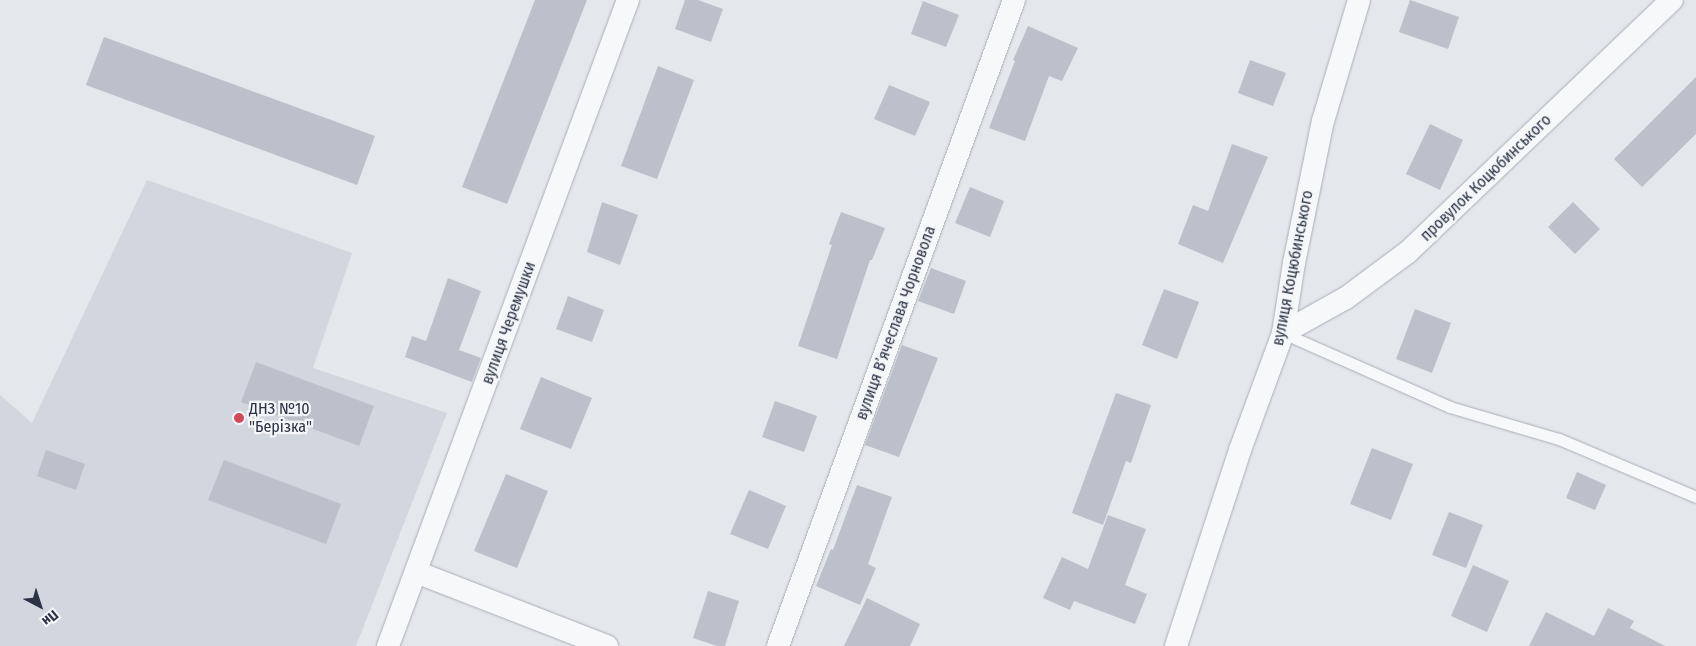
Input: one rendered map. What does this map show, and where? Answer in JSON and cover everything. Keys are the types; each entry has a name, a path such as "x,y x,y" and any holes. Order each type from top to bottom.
{"street":[{"name":"вулиця Черемушки","path":"388,646 628,0"},
{"name":"вулиця Вʼячеслава Чорновола","path":"778,646 1014,0"},
{"name":"вулиця Коцюбинського","path":"1176,646 1240,450 1283,333 1294,263 1323,121 1359,0"},
{"name":"провулок Коцюбинського","path":"1283,333 1346,298 1408,252 1672,0"},
{"path":"416,572 607,646"}],"lane":[{"path":"1283,333 1450,407 1559,439 1696,498"}],"shaded area":[{"name":"ДНЗ №10 \"Берізка\"","path":"147,180 352,253 313,368 447,413 356,646 0,646 0,395 32,423"}],"building":[{"path":"535,0 587,0 507,204 462,187"},
{"path":"685,0 698,0 723,9 711,42 675,29"},
{"path":"1410,0 1459,17 1448,49 1399,32"},
{"path":"923,1 959,15 946,47 911,34"},
{"path":"1028,26 1078,48 1062,81 1049,76 1025,141 989,128 1015,61 1013,60"},
{"path":"104,37 375,136 357,185 86,85"},
{"path":"1250,60 1286,73 1273,106 1238,93"},
{"path":"658,66 694,80 657,179 621,166"},
{"path":"1696,77 1696,134 1642,187 1614,159"},
{"path":"889,85 930,102 915,136 874,119"},
{"path":"1430,124 1463,140 1440,190 1406,174"},
{"path":"1232,144 1268,157 1223,263 1178,244 1193,205 1208,211"},
{"path":"970,187 1004,201 990,237 955,223"},
{"path":"602,202 638,215 620,265 587,252"},
{"path":"1573,202 1600,229 1575,254 1548,227"},
{"path":"841,212 885,228 872,260 870,260 837,359 798,346 832,245 829,244"},
{"path":"931,268 966,281 954,314 918,301"},
{"path":"448,278 481,291 459,350 481,358 472,382 405,357 412,336 426,341"},
{"path":"1164,289 1199,302 1177,359 1142,345"},
{"path":"568,296 604,310 592,342 556,329"},
{"path":"1415,309 1451,323 1432,373 1396,359"},
{"path":"902,345 938,358 899,457 865,445"},
{"path":"256,362 374,406 359,446 241,402"},
{"path":"541,377 592,398 571,449 520,429"},
{"path":"1116,393 1151,405 1131,463 1126,461 1103,525 1072,513"},
{"path":"775,401 817,416 804,452 762,437"},
{"path":"1372,448 1413,464 1391,520 1350,504"},
{"path":"46,450 85,464 76,490 37,476"},
{"path":"224,460 341,504 326,544 208,500"},
{"path":"1577,472 1606,485 1595,510 1566,498"},
{"path":"506,474 548,491 517,568 474,551"},
{"path":"857,485 892,497 868,564 876,568 860,605 816,586 831,549 833,550"},
{"path":"749,490 786,506 768,549 730,534"},
{"path":"1449,512 1483,525 1466,568 1432,555"},
{"path":"1108,515 1146,529 1125,585 1147,594 1135,624 1074,601 1070,610 1043,598 1062,557 1088,569"},
{"path":"1473,565 1509,581 1487,632 1451,616"},
{"path":"708,591 739,601 725,646 717,646 693,638"},
{"path":"867,598 920,624 910,646 844,646"},
{"path":"1608,608 1634,621 1630,628 1665,646 1529,646 1546,612 1594,636"}],"place":[{"name":"ДНЗ №10 \"Берізка\"","path":"239,418"}]}
